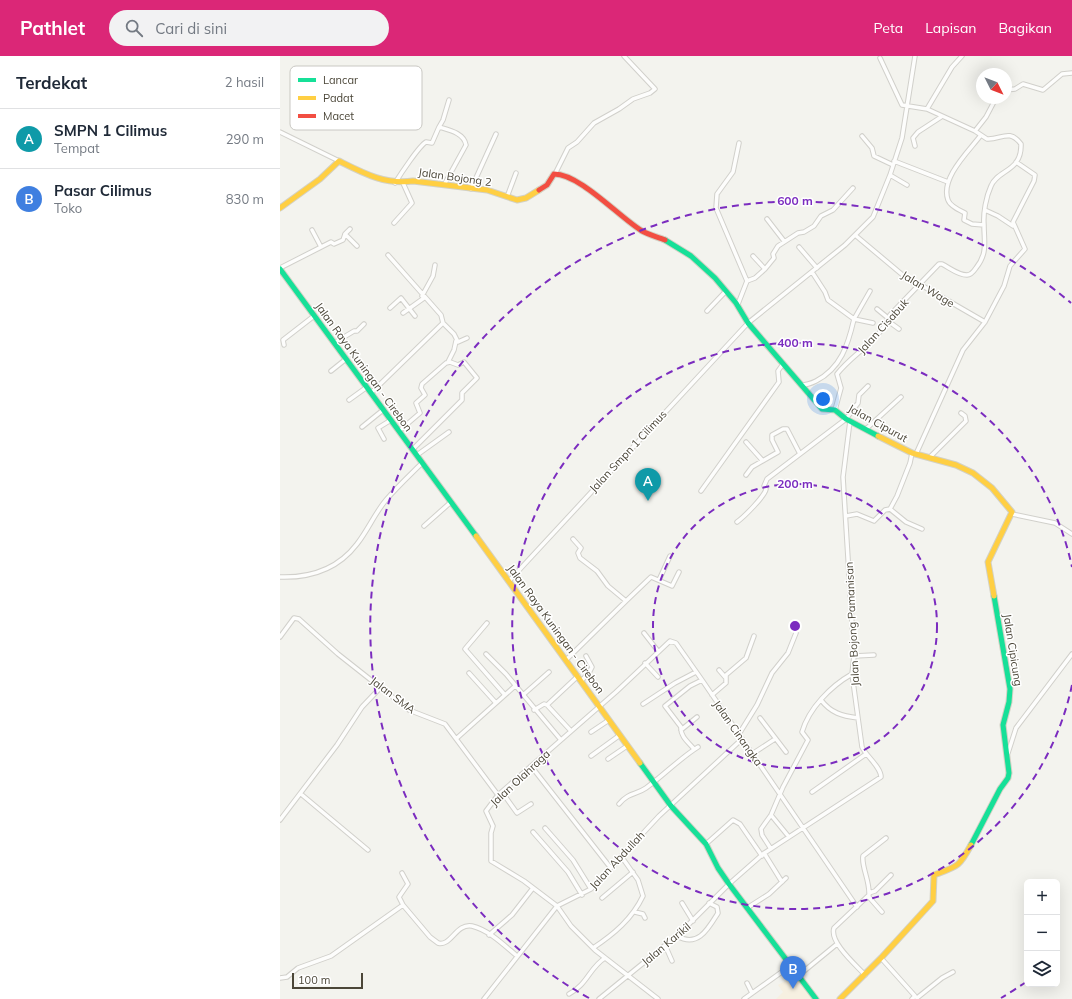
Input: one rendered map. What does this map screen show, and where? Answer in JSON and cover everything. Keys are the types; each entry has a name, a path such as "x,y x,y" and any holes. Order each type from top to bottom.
{"main road":[{"name":"Jalan Bojong 2","path":"339,161 377,180 395,183 413,181 491,191 506,198 517,200 526,198 547,185 555,174"},
{"path":"280,208 320,179 339,161"},
{"path":"555,174 563,174 570,178 637,227 672,242 685,252 738,304 745,314 748,323"},
{"name":"Jalan Raya Kuningan - Cirebon","path":"280,269 367,387 382,410 413,449 480,540 610,719 670,806 706,844 718,868 729,884 816,999"},
{"name":"Jalan Cipurut","path":"748,323 822,409 836,410 848,420 914,453 930,457 974,473 984,480 1006,504 1012,514"},
{"name":"Jalan Cipicung","path":"881,958 933,901 933,878 939,872 960,865 1000,788 1008,778 1008,753 1003,725 1009,702 1010,689 988,562 1012,514"},
{"path":"840,999 881,958"}],"street":[{"path":"555,174 568,148 577,142 594,123 620,109 633,98 650,93 656,89 624,56"},
{"name":"Jalan Smpn 1 Cilimus","path":"509,581 748,323 817,268 855,235 874,214 902,138 915,56"},
{"path":"927,109 948,72 962,56"},
{"path":"880,58 899,100 907,107 927,109 989,139 1004,135 1015,138 1022,145 1021,155 1016,162 1024,169 1030,170 1035,178 1014,219 1013,226"},
{"path":"1012,89 1023,84 1043,90 1062,74 1072,73"},
{"path":"395,183 403,169 409,164 422,145 426,142 432,143 443,120 449,100"},
{"path":"975,131 986,117 993,104"},
{"path":"915,146 913,138 918,132 941,117"},
{"path":"439,126 452,130 465,140 466,144 444,186"},
{"path":"280,132 339,161"},
{"path":"471,189 496,134"},
{"path":"981,135 961,160 948,182 948,200 965,213 964,220 972,224 984,225"},
{"path":"862,136 872,148 874,156 948,182"},
{"path":"738,304 747,281 716,208 718,194 732,172 739,143"},
{"name":"Jalan Cisabuk","path":"836,410 841,388 837,374 870,343 888,319 940,264 957,273 968,275 972,273 984,254 986,240 984,225 985,210 991,185 1016,162"},
{"path":"506,198 516,173"},
{"path":"890,174 907,185"},
{"path":"394,223 412,203 403,183"},
{"path":"747,281 754,278 765,269 774,258 776,248 784,241 814,226 821,216 833,210 853,188"},
{"path":"846,516 857,514 874,521 885,510 890,508 897,496 914,453 963,350 985,322 1004,286 1010,266 1025,249 1013,226 998,216 985,210"},
{"path":"767,219 784,241"},
{"path":"280,269 331,242 334,244 343,240 345,234 350,229"},
{"path":"312,230 321,247"},
{"path":"345,234 357,246"},
{"name":"Jalan Wage","path":"855,235 911,282 921,285 985,322"},
{"path":"799,247 817,268"},
{"path":"388,254 423,297 441,315 443,323 454,334 456,341 454,350 448,362 422,384 421,388 425,395 416,403 420,413 399,431"},
{"path":"753,256 765,269"},
{"path":"403,313 423,297 433,276 435,265"},
{"path":"812,272 825,292 828,300 854,319 873,323"},
{"path":"707,311 726,291"},
{"path":"801,385 808,385 824,378 841,359 854,319 870,291"},
{"path":"390,308 400,298 416,316"},
{"path":"877,309 899,329"},
{"path":"284,345 283,340 314,316"},
{"path":"371,393 443,323"},
{"path":"334,343 356,331 364,324"},
{"path":"456,341 460,342 467,338"},
{"path":"332,371 346,360"},
{"path":"413,449 462,400 462,393 477,379 464,362 458,365 448,362"},
{"path":"701,490 779,382 778,370 783,364"},
{"path":"737,522 750,511 754,503 765,494 765,482 768,479 848,420 858,403 859,395 868,386"},
{"path":"349,400 367,387"},
{"path":"866,429 901,397"},
{"path":"362,427 382,410"},
{"path":"930,457 966,421 965,416 961,413"},
{"path":"384,439 378,428 391,420"},
{"name":"Jalan Bojong Pamanisan","path":"729,884 763,854 880,779 881,773 866,754 860,740 852,674 854,656 843,477 848,420"},
{"path":"746,475 762,460 778,452 772,440 772,435 783,429 787,429 800,454"},
{"path":"416,455 449,432"},
{"path":"746,442 762,460"},
{"path":"280,577 292,577 318,573 342,560 357,544 386,500 422,463"},
{"path":"424,526 451,502"},
{"path":"890,508 906,522 922,529"},
{"path":"1012,514 1055,523 1072,534"},
{"path":"573,539 581,548 578,553 580,558 596,570 608,586 626,601"},
{"path":"659,580 670,556"},
{"path":"566,660 650,578 672,586 679,572"},
{"name":"Jalan SMA","path":"280,637 294,618 300,619 338,654 409,710 425,717 436,719 445,724 457,738 498,795"},
{"path":"487,623 465,649 505,695"},
{"path":"644,633 658,651"},
{"path":"739,734 757,705 772,673 788,653 796,633"},
{"path":"726,677 746,658 754,636"},
{"name":"Jalan Cinangka","path":"599,705 667,642 673,641 780,792 857,907"},
{"path":"486,654 561,740"},
{"path":"1008,753 1016,728 1072,654"},
{"path":"534,710 544,704 547,705 580,678 589,673 592,667 586,656"},
{"path":"854,656 874,656"},
{"path":"646,663 658,677"},
{"path":"712,695 726,683 727,680 719,670"},
{"path":"523,695 549,672"},
{"path":"643,704 696,672"},
{"path":"469,673 496,703"},
{"path":"771,849 760,829 771,815 780,792 808,740 803,730 821,700 852,674"},
{"path":"694,750 680,731 681,727 665,706 690,686 702,680"},
{"path":"457,738 515,686"},
{"path":"280,820 337,745 362,707 381,687"},
{"path":"821,700 826,706 839,715 858,718"},
{"path":"547,705 571,731"},
{"name":"Jalan Olahraga","path":"599,705 498,795 486,811 493,826 491,833 491,861 533,888 557,906 571,926 593,948 658,999"},
{"path":"680,731 698,717"},
{"path":"760,718 774,739 786,752"},
{"path":"591,732 610,719"},
{"path":"592,756 621,735"},
{"name":"Jalan Abdullah","path":"484,999 557,906 591,889 610,867 670,806 742,739"},
{"path":"752,754 774,739"},
{"path":"608,759 628,745"},
{"path":"619,804 627,796 643,790 675,763 698,747"},
{"path":"812,792 866,754"},
{"path":"531,766 610,867"},
{"path":"502,792 518,813 531,804"},
{"path":"301,794 368,850"},
{"path":"771,815 789,837"},
{"path":"706,844 733,820 740,824 782,882"},
{"path":"545,828 573,860 591,889"},
{"path":"533,832 568,872 582,894"},
{"path":"882,912 869,895 869,881 862,860 863,856 886,838"},
{"path":"593,948 618,930 635,912 643,896 643,890 633,872 621,856"},
{"path":"602,898 633,872"},
{"path":"402,873 408,884 399,897 403,905 430,937 440,944 449,940 460,928 470,926 489,935 518,956"},
{"path":"865,975 837,944 833,931 834,928 891,875"},
{"path":"747,908 769,894 786,878"},
{"name":"Jalan Karikil","path":"599,999 677,936 729,884"},
{"path":"489,935 512,915 533,888"},
{"path":"682,903 693,921"},
{"path":"677,936 684,940 690,940 704,934 718,913 717,907 710,903"},
{"path":"280,978 286,977 298,968 331,956 403,905"},
{"path":"635,912 643,914 645,918"},
{"path":"798,976 837,944"},
{"path":"665,945 672,961"},
{"path":"569,994 577,990 587,980 598,962 605,958"},
{"path":"881,958 916,998 942,978 953,972"},
{"path":"744,999 790,966"},
{"path":"747,983 752,993"}],"shaded area":[{"path":"796,975 813,999 776,999 783,992 778,985"}],"traffic: fast":[{"path":"665,240 691,256 715,278 736,303 748,323 822,409 835,410 846,419 878,436"},
{"path":"280,269 476,536"},
{"path":"971,845 1000,789 1008,778 1009,773 1003,725 1009,702 1010,689 994,596"},
{"path":"640,763 671,806 706,844 718,868 729,884 816,999"}],"traffic: slow":[{"path":"280,208 320,179 339,161 366,174 384,180 403,182 413,181 487,190 517,200 526,198 539,190"},
{"path":"878,436 912,453 956,465 973,473 992,488 1012,512 988,562 994,596"},
{"path":"476,536 640,763"},
{"path":"840,999 881,958 933,901 934,875 957,865 964,858 971,845"}],"traffic: jam":[{"path":"539,190 547,185 554,174 564,176 587,188 642,231 665,240"}],"place":[{"name":"SMPN 1 Cilimus","path":"648,501"},
{"name":"Pasar Cilimus","path":"793,989"}]}
